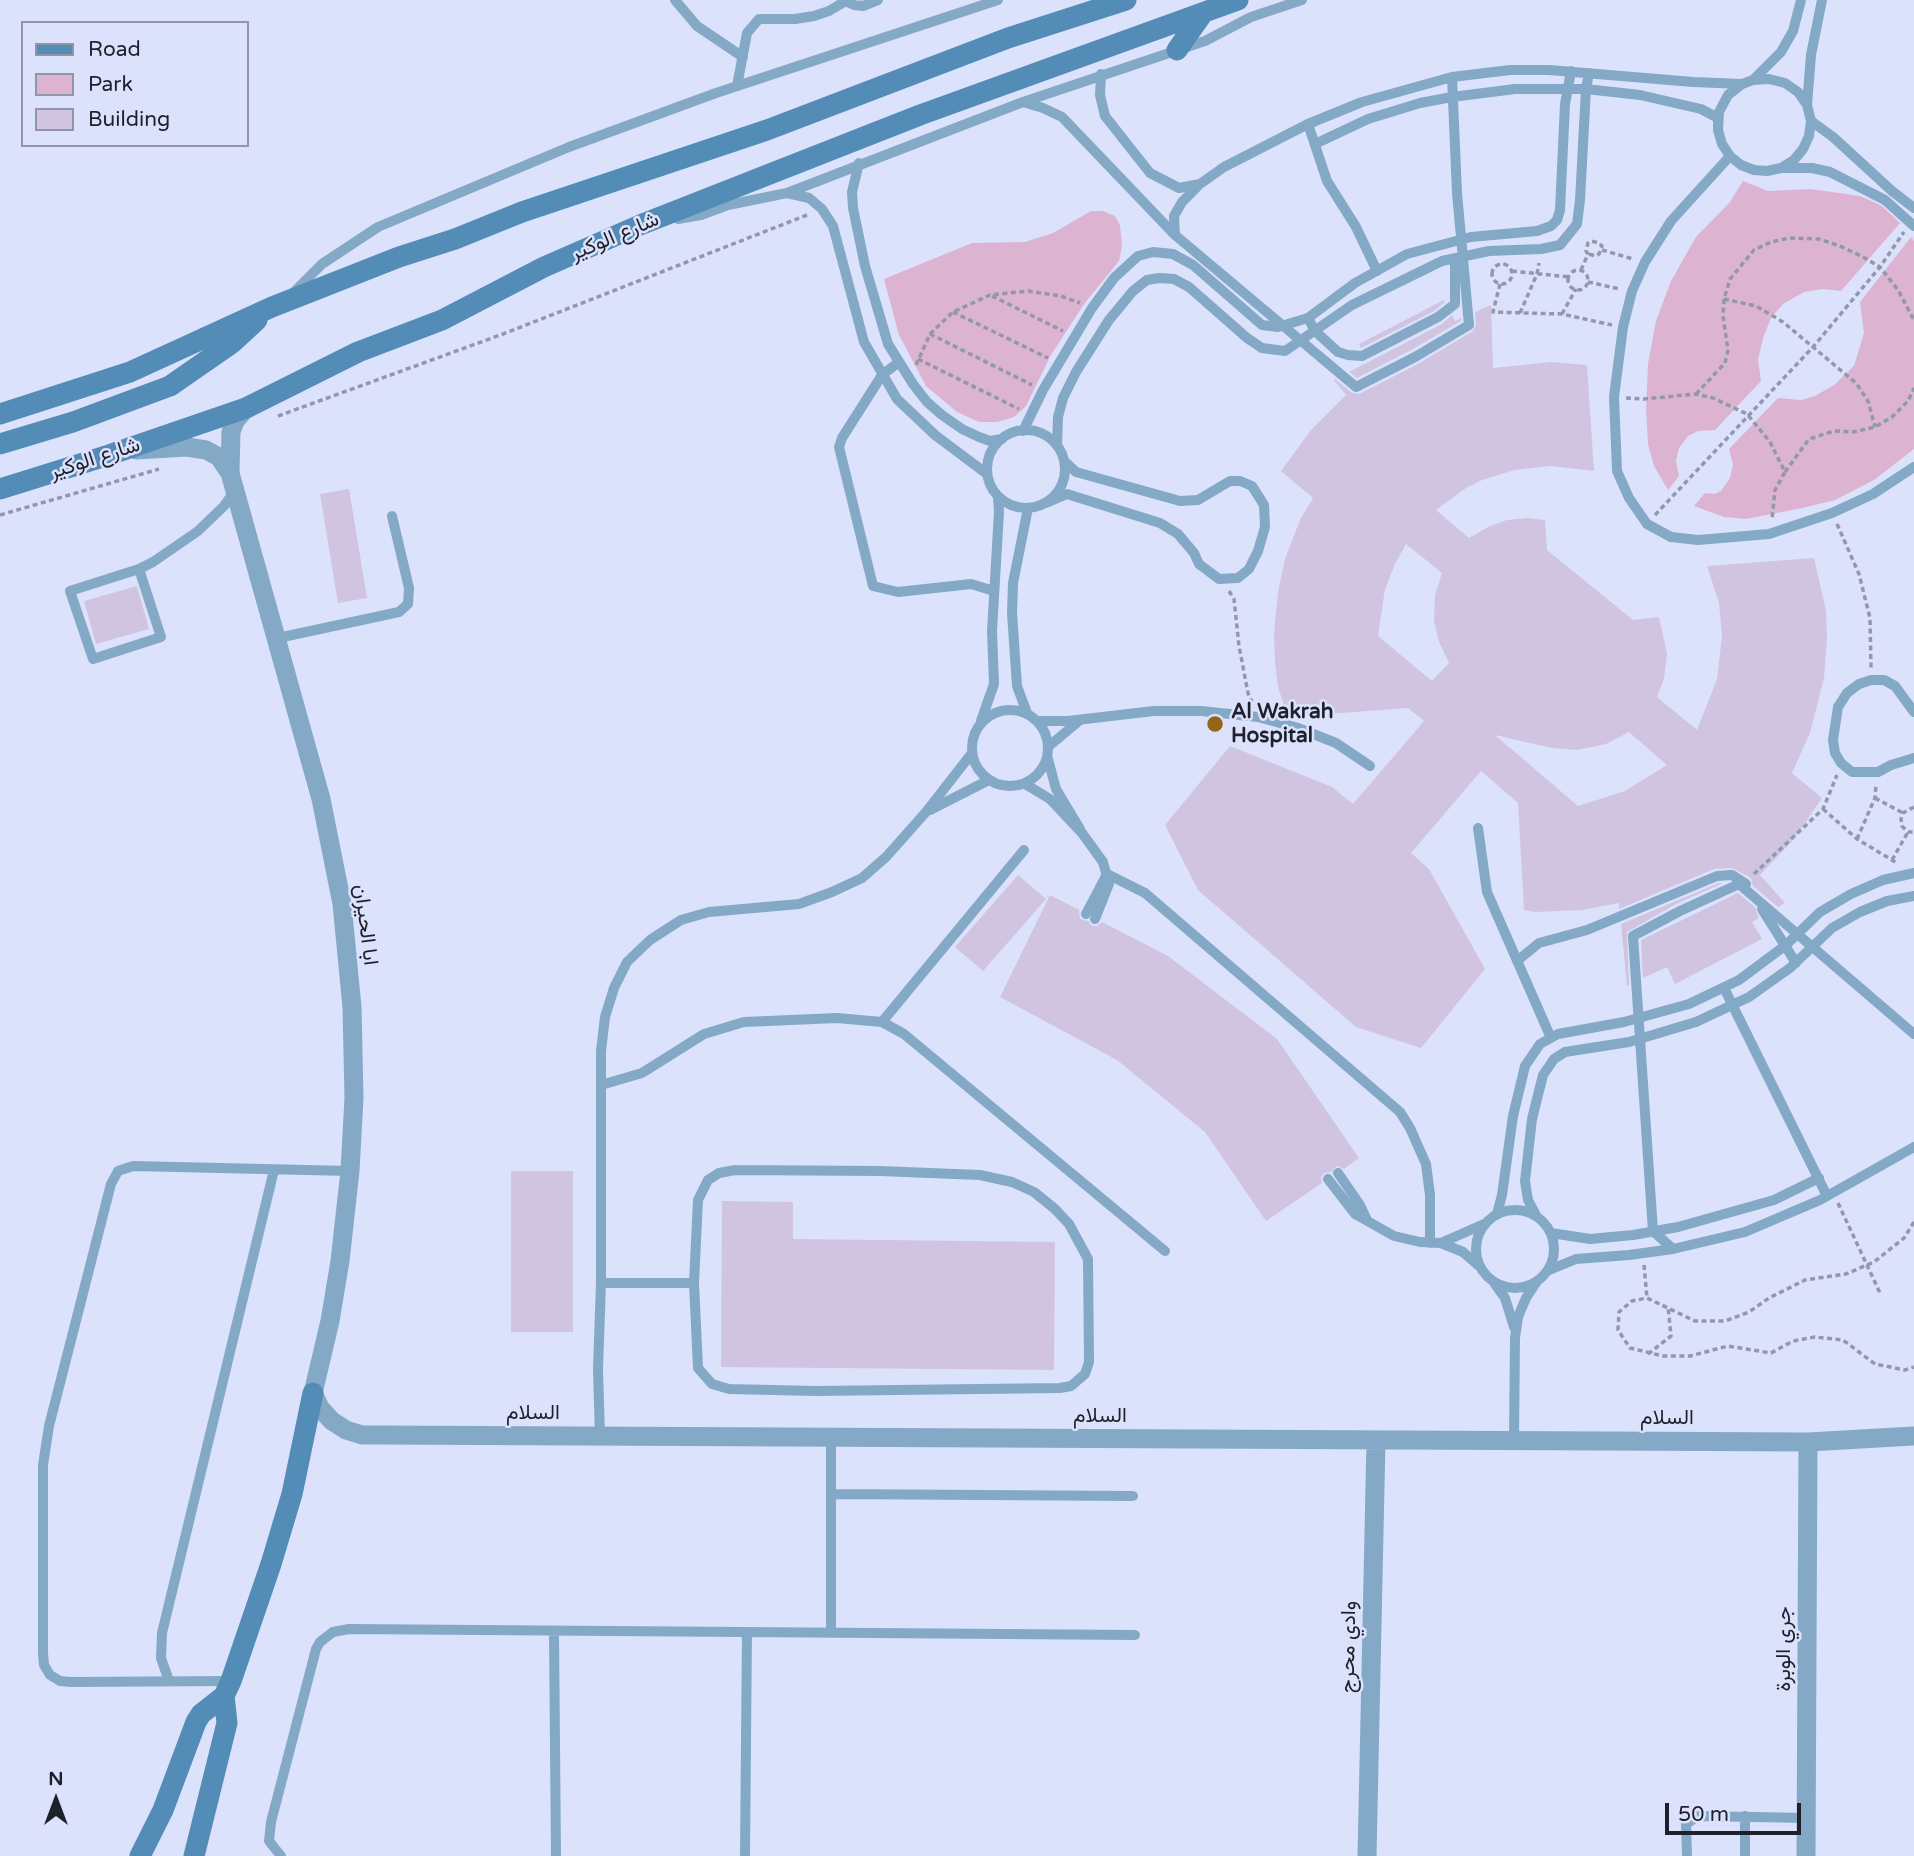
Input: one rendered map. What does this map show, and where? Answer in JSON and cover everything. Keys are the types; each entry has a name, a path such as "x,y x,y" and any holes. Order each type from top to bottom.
{"main road":[{"path":"0,414 130,372 278,304 522,212 767,130 1008,38 1126,0"},
{"name":"شارع الوكير","path":"0,489 246,408 358,352 442,320 544,267 640,225 920,115 1238,0"},
{"path":"1177,50 1203,13"},
{"path":"0,444 73,422 170,386 232,343 278,304"},
{"path":"0,400 44,389 83,387"},
{"path":"194,1856 206,1800 228,1723 228,1689 292,1494 313,1393"},
{"path":"140,1856 163,1810 201,1714 228,1689"},
{"path":"206,1800 208,1856"},
{"path":"151,1856 163,1810"}],"street":[{"name":"ابا الحيران","path":"246,408 235,421 231,432 232,482 278,638 321,799 342,904 352,1007 354,1098 350,1171 334,1297 313,1393"},
{"path":"109,455 146,448 187,447 213,453 224,463 232,482"},
{"name":"السلام","path":"313,1393 320,1408 332,1421 346,1430 362,1435 1808,1442 1911,1437"},
{"name":"وادي محرج","path":"1367,1856 1376,1440"},
{"name":"جري الوبرة","path":"1806,1856 1808,1442"}],"lane":[{"path":"675,0 697,26 743,57"},
{"path":"737,86 747,33 759,19 814,16 830,11 844,1 863,6 878,0"},
{"path":"278,304 322,264 378,227 569,147 737,86 998,0"},
{"path":"640,225 701,215 728,205 787,193 1023,102 1205,41 1251,17 1302,0"},
{"path":"1718,130 1720,112 1728,96 1742,84 1754,79 1781,52 1793,31 1801,0"},
{"path":"1807,106 1811,54 1822,0"},
{"path":"1176,236 1174,216 1182,202 1200,184 1224,167 1308,124 1362,102 1452,77 1510,71 1571,71 1742,84"},
{"path":"1023,431 1043,390 1092,308 1114,278 1138,256 1153,252 1173,254 1193,265 1269,328 1308,318 1355,283 1407,254 1471,237 1537,231 1550,226 1557,220 1560,210 1566,89 1571,71"},
{"path":"1046,503 1062,485 1065,473 1064,461 1057,445 1058,417 1063,398 1109,320 1133,291 1147,280 1174,279 1189,287 1262,348 1285,351 1352,305 1442,261 1489,251 1541,250 1560,245 1577,225 1586,89 1590,73"},
{"path":"1101,74 1101,105 1105,116 1150,173 1179,188 1200,184"},
{"path":"1023,102 1062,117 1176,236 1356,387 1415,357 1469,324 1457,193 1452,77"},
{"path":"1754,79 1785,83 1798,92 1807,106 1811,121 1809,136 1794,160 1781,168"},
{"path":"1315,144 1368,119 1420,103 1515,89 1586,89 1640,95 1700,109 1718,118 1722,144 1730,156 1741,165 1754,170 1812,168 1830,172 1914,208"},
{"path":"1811,121 1833,137 1913,224"},
{"path":"1308,124 1327,181 1356,227 1377,271"},
{"path":"1730,156 1671,221 1645,262 1632,291 1623,327 1614,397 1617,471 1629,498 1647,524 1671,537 1698,540 1769,534 1832,513 1873,494 1914,467"},
{"path":"859,163 852,192 853,208 888,344 927,402 962,429 990,440 1002,439"},
{"path":"787,193 809,198 822,209 833,226 863,342 897,399 919,422 987,474"},
{"path":"1308,318 1315,331 1338,352 1362,356 1438,317 1455,304 1455,258"},
{"path":"899,362 882,376 839,447 873,586 898,592 971,584 994,591"},
{"path":"1057,445 1036,432 1012,433 1002,439 993,449 987,474 998,497 1007,503 1028,508 1067,494 1160,523 1178,534 1194,553 1199,564 1220,579 1238,578 1249,569 1265,527 1265,505 1252,486 1240,481 1230,481 1198,500 1180,501 1076,472 1064,461"},
{"path":"139,569 161,637 93,659 70,591 139,569 198,531 224,506 232,482"},
{"path":"998,497 994,684 973,738 972,753 980,773 1000,786 1012,787 1025,784 1043,769 1048,758"},
{"path":"1027,713 1017,686 1012,613 1013,583 1028,508"},
{"path":"278,638 399,612 408,604 409,588 392,516"},
{"path":"1914,712 1895,686 1884,680 1859,684 1847,693 1838,707 1833,740 1841,763 1852,772 1878,772 1914,758"},
{"path":"980,724 989,715 1002,710 1027,713 1038,721 1046,733 1048,758 1056,789 1082,833"},
{"path":"1038,721 1083,719 1154,710 1200,710 1258,717 1298,728 1336,743 1370,766"},
{"path":"1049,746 1083,719"},
{"path":"600,1437 598,1369 601,1283 601,1051 614,988 627,962 650,940 681,920 709,912 799,904 862,878 886,857 926,812 972,753"},
{"path":"926,812 989,780"},
{"path":"1025,784 1043,794 1082,833 1100,857 1107,874 1145,893 1400,1112 1426,1164 1435,1243"},
{"path":"1478,828 1487,892 1551,1038"},
{"path":"882,1023 1024,850"},
{"path":"1497,1214 1513,1116 1525,1066 1540,1044 1558,1034 1624,1022 1689,1004 1724,988 1786,945 1820,912 1851,894 1884,880 1914,873"},
{"path":"1090,916 1107,874"},
{"path":"1517,961 1539,943 1587,930 1717,876 1732,875 1745,883 1796,963"},
{"path":"1673,1249 1653,1231 1633,936 1739,884 1914,1034"},
{"path":"1547,1271 1554,1246 1550,1233 1536,1217 1528,1200 1525,1181 1535,1108 1543,1075 1554,1059 1565,1052 1644,1039 1696,1023 1749,997 1796,963 1832,928 1887,901 1914,896"},
{"path":"1724,988 1830,1195"},
{"path":"601,1085 642,1073 704,1034 744,1022 837,1018 882,1023 904,1034 1165,1251"},
{"path":"1514,1440 1518,1317 1537,1280 1547,1271 1576,1259 1673,1249 1745,1232 1830,1195 1914,1147"},
{"path":"228,1689 169,1681 60,1681 50,1675 44,1665 43,1465 49,1426 111,1184 118,1171 133,1166 350,1171"},
{"path":"169,1681 160,1658 162,1633 274,1170"},
{"path":"761,1170 979,1175 1012,1182 1034,1192 1055,1209 1081,1242 1088,1259 1090,1362 1079,1381 1060,1388 816,1391 729,1389 712,1384 698,1368 694,1283 698,1200 708,1180 719,1173 761,1170"},
{"path":"1333,1176 1350,1209 1394,1237 1435,1243 1463,1252 1493,1281 1505,1298 1513,1317 1516,1338"},
{"path":"1550,1233 1590,1239 1653,1231 1732,1213 1774,1200 1819,1178"},
{"path":"1435,1243 1451,1240 1485,1224 1497,1214 1517,1210 1536,1217"},
{"path":"1481,1268 1476,1245 1485,1224"},
{"path":"1493,1281 1516,1287 1537,1280"},
{"path":"601,1283 694,1283"},
{"path":"831,1437 831,1633"},
{"path":"831,1494 1133,1496"},
{"path":"281,1856 270,1841 269,1831 316,1649 325,1636 332,1632 349,1629 1135,1635"},
{"path":"554,1631 556,1856"},
{"path":"745,1856 747,1632"},
{"path":"1687,1856 1686,1824 1698,1816 1806,1818"},
{"path":"1745,1816 1745,1856"}],"path":[{"path":"267,420 503,334 822,209"},
{"path":"1647,524 1747,414 1813,347 1913,224"},
{"path":"1696,394 1725,363 1728,351 1723,316 1724,299 1730,279 1754,250 1771,242 1789,238 1819,239 1840,246 1880,267 1898,290 1914,320"},
{"path":"1588,282 1581,289 1576,289 1571,287 1569,277 1571,273 1581,270 1588,254 1586,246 1591,241 1599,243 1602,250"},
{"path":"1520,313 1537,274 1541,250"},
{"path":"1602,250 1645,262"},
{"path":"1588,254 1596,256 1602,250"},
{"path":"1500,284 1493,277 1495,267 1505,265 1512,271 1569,277"},
{"path":"1581,270 1588,277 1588,282"},
{"path":"1500,284 1509,281 1512,271"},
{"path":"1588,282 1632,291"},
{"path":"1500,284 1493,312 1562,314 1623,327"},
{"path":"1562,314 1576,289"},
{"path":"913,384 918,359 930,334 953,312 990,295 1028,291 1061,296 1092,308"},
{"path":"990,295 1075,337"},
{"path":"1724,299 1756,306 1783,322 1856,383 1868,401 1875,427"},
{"path":"953,312 1059,363"},
{"path":"930,334 1043,390"},
{"path":"918,359 1030,414"},
{"path":"1769,534 1775,490 1810,439 1834,431 1853,432 1875,427 1892,417 1908,401 1914,388"},
{"path":"1614,397 1644,399 1696,394 1713,398 1747,414 1770,442 1785,472"},
{"path":"0,515 159,468"},
{"path":"1832,513 1859,574 1870,618 1871,680"},
{"path":"1220,579 1234,599 1248,693 1258,717"},
{"path":"1745,883 1824,809 1841,763"},
{"path":"1857,839 1875,798 1878,772"},
{"path":"1875,798 1903,813"},
{"path":"1903,813 1914,807"},
{"path":"1824,809 1857,839 1914,873"},
{"path":"1903,813 1902,826 1908,832 1914,832"},
{"path":"1892,860 1908,832"},
{"path":"1830,1195 1881,1293"},
{"path":"1914,1222 1904,1238 1867,1265 1846,1275 1805,1280 1769,1298 1749,1312 1725,1321 1695,1321 1647,1298 1632,1301 1619,1312 1618,1330 1630,1348 1663,1356 1690,1356 1728,1346 1771,1353 1793,1341 1815,1337 1843,1339 1875,1364 1905,1370 1914,1367"},
{"path":"1643,1253 1647,1298"},
{"path":"1648,1354 1671,1336 1668,1306"}],"green space":[{"path":"1743,181 1768,191 1811,189 1860,196 1882,206 1900,223 1841,291 1823,289 1804,292 1783,304 1771,318 1763,338 1758,360 1761,381 1715,430 1698,431 1688,436 1679,448 1676,461 1679,476 1668,490 1654,466 1648,444 1648,364 1656,321 1671,281 1696,237 1730,202"},
{"path":"1091,211 1103,211 1115,216 1120,225 1122,246 1119,261 1084,304 1051,355 1026,406 1014,417 997,422 979,422 957,412 926,386 899,335 884,279 972,243 1025,242 1053,233"},
{"path":"1911,237 1914,241 1914,449 1874,480 1835,500 1746,519 1724,517 1694,506 1705,493 1714,494 1721,491 1730,478 1733,465 1729,449 1778,398 1801,400 1815,396 1834,385 1854,366 1864,333 1860,302"}],"building":[{"path":"1444,300 1434,311 1361,348 1359,344"},
{"path":"1491,305 1493,368 1551,362 1587,365 1594,471 1551,466 1514,470 1466,488 1436,510 1469,538 1507,520 1545,520 1547,550 1633,620 1659,617 1667,654 1664,679 1657,697 1697,730 1717,679 1722,636 1719,603 1707,566 1814,558 1826,611 1824,678 1810,733 1792,773 1822,798 1793,840 1760,875 1785,903 1778,907 1753,886 1751,878 1732,868 1714,869 1619,909 1619,903 1582,910 1535,912 1524,910 1518,803 1481,771 1411,853 1429,869 1485,969 1421,1048 1356,1027 1198,890 1165,825 1230,746 1332,787 1353,804 1424,721 1408,708 1288,717 1278,687 1275,662 1274,633 1278,592 1285,559 1300,520 1313,498 1281,471 1311,430 1346,395 1335,379 1352,393 1359,394 1418,364 1473,331 1476,325 1475,312","holes":["1406,544 1442,573 1435,595 1434,621 1439,642 1449,663 1432,681 1378,636 1385,589","1629,732 1667,765 1625,791 1578,806 1495,735 1552,748 1577,750 1606,744"]},
{"path":"1452,315 1455,321 1461,318 1461,321 1357,378 1349,372 1442,324"},
{"path":"349,489 367,598 338,603 320,494"},
{"path":"137,586 149,629 96,644 84,601"},
{"path":"1018,875 1046,899 983,971 955,947"},
{"path":"1723,883 1676,904 1627,932 1627,986 1621,924"},
{"path":"1738,893 1755,907 1759,918 1752,922 1762,939 1675,984 1667,967 1643,978 1641,940"},
{"path":"1050,895 1079,910 1080,919 1088,921 1092,926 1102,922 1168,956 1277,1039 1359,1158 1344,1169 1337,1166 1331,1172 1324,1173 1321,1177 1322,1183 1266,1221 1205,1132 1117,1060 1000,997"},
{"path":"511,1171 573,1171 573,1332 511,1332"},
{"path":"722,1201 793,1202 793,1239 1055,1242 1054,1370 721,1367"}],"place":[{"name":"Al Wakrah Hospital","path":"1215,724"}]}
